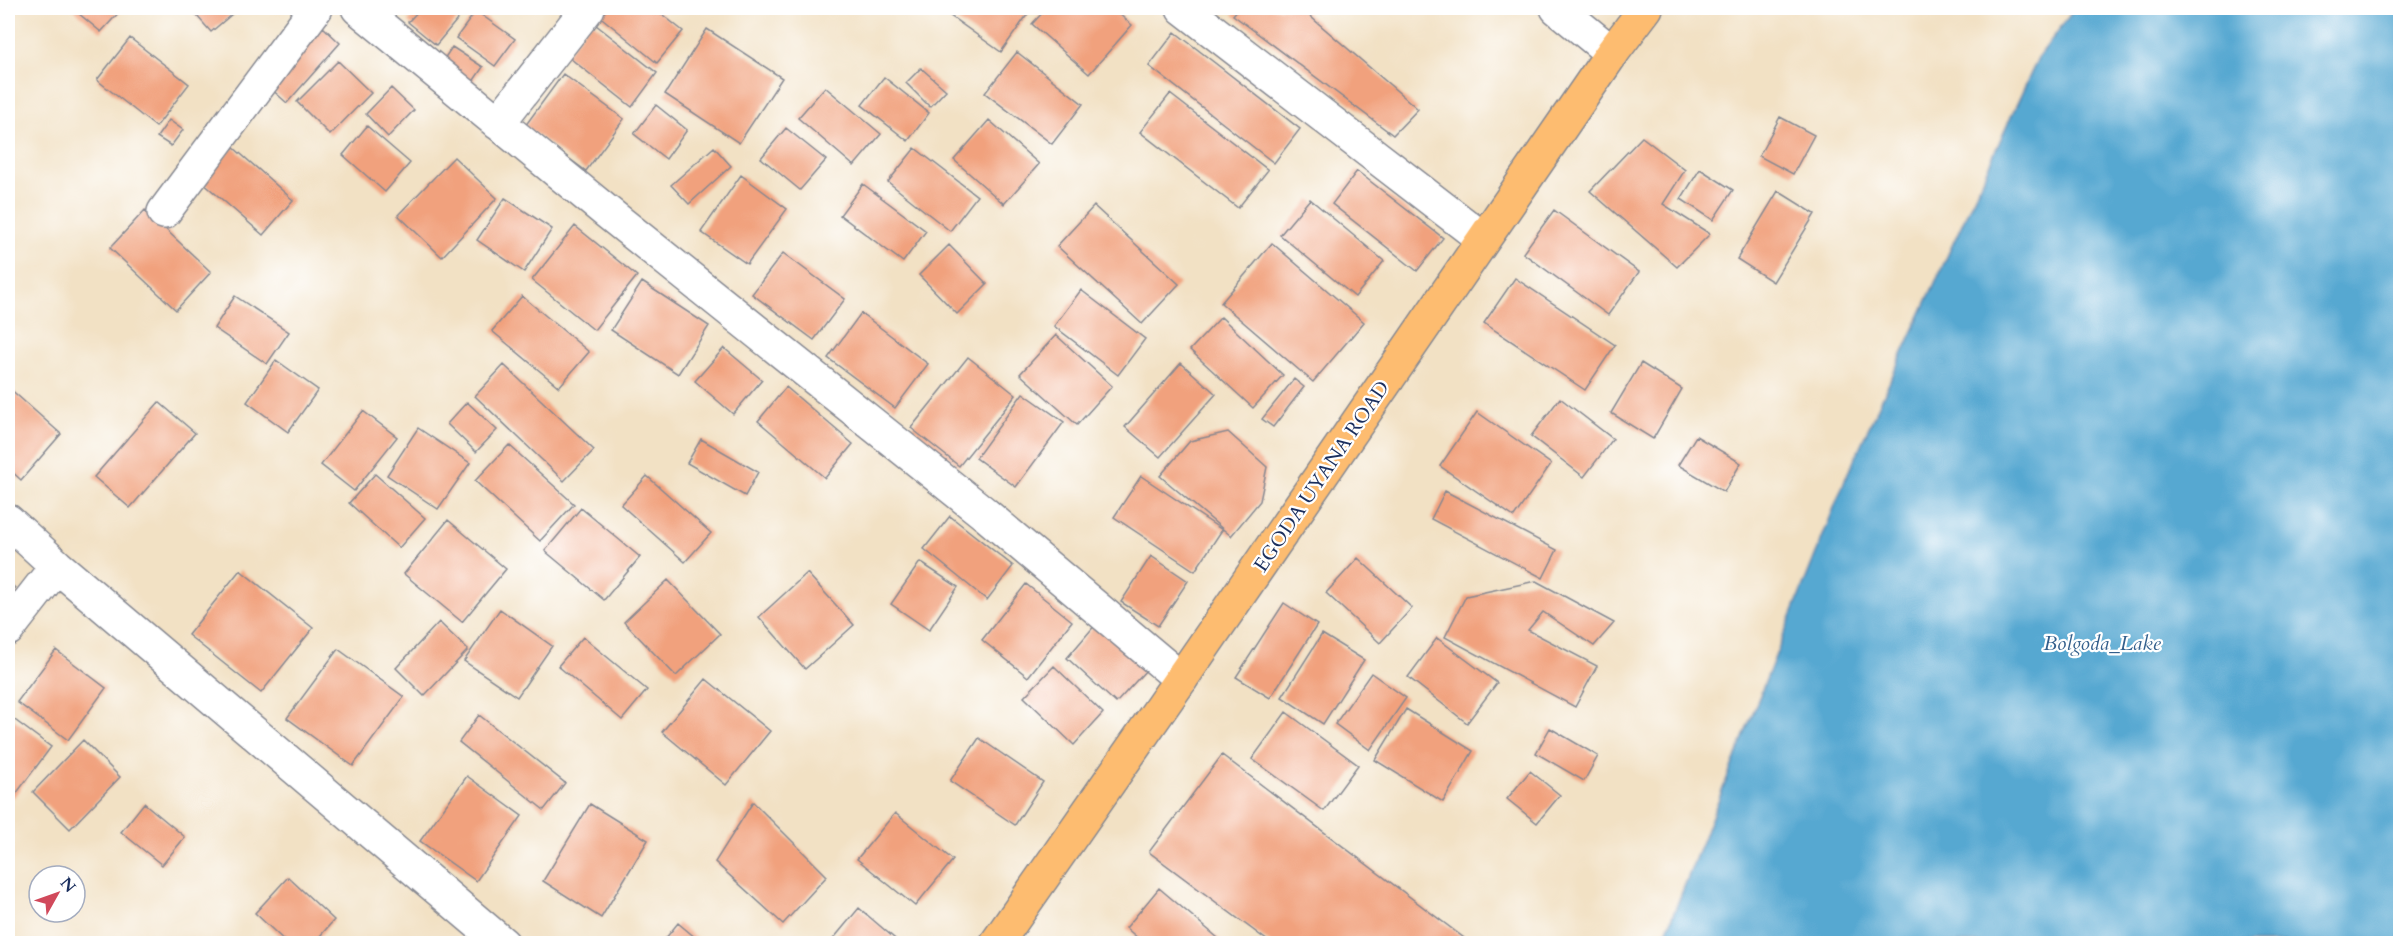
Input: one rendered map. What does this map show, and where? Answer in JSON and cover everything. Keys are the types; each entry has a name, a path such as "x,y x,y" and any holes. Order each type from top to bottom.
{"main road":[{"name":"EGODA UYANA ROAD","path":"996,944 1612,53 1646,8"}],"street":[{"path":"164,212 316,8"},
{"path":"358,8 985,514 1181,679"},
{"path":"498,123 588,8"},
{"path":"1183,8 1483,239"},
{"path":"1557,8 1612,53"},
{"path":"8,521 57,566 503,944"},
{"path":"8,629 57,566"}],"water":[{"name":"Bolgoda_Lake","path":"2075,8 2400,8 2400,943 1662,943 1847,475 2038,58"}],"building":[{"path":"72,8 123,8 101,32"},
{"path":"190,8 239,8 211,32"},
{"path":"421,8 467,8 436,45 408,22"},
{"path":"602,8 654,8 683,31 657,63 597,14"},
{"path":"954,8 1032,8 1001,52 949,15"},
{"path":"1047,8 1112,8 1132,25 1089,74 1032,24"},
{"path":"1239,8 1306,8 1304,11 1418,109 1393,135 1233,15"},
{"path":"476,11 515,39 495,66 456,38"},
{"path":"591,21 657,73 632,107 566,55"},
{"path":"323,27 340,43 287,103 269,87"},
{"path":"707,29 782,78 739,143 665,94"},
{"path":"1175,32 1300,129 1274,163 1149,66"},
{"path":"130,38 189,84 156,127 97,80"},
{"path":"452,47 483,67 470,86 440,65"},
{"path":"1017,52 1083,104 1052,144 985,93"},
{"path":"338,61 371,93 330,135 297,102"},
{"path":"921,68 946,90 930,107 906,83"},
{"path":"563,74 624,119 586,171 525,126"},
{"path":"884,77 929,113 908,141 862,105"},
{"path":"825,87 881,134 854,166 798,118"},
{"path":"391,88 414,110 388,137 366,114"},
{"path":"1170,94 1268,170 1238,208 1140,132"},
{"path":"656,105 687,130 666,159 634,134"},
{"path":"1780,117 1814,135 1793,174 1759,156"},
{"path":"169,120 183,130 171,146 157,137"},
{"path":"989,120 1039,164 1004,204 954,160"},
{"path":"367,126 410,163 385,192 343,155"},
{"path":"786,128 826,160 800,190 761,158"},
{"path":"1642,137 1685,170 1663,204 1710,234 1677,267 1590,191"},
{"path":"233,147 293,200 263,235 202,182"},
{"path":"714,147 731,166 689,204 671,185"},
{"path":"915,148 977,196 950,231 888,182"},
{"path":"454,157 497,198 442,257 398,215"},
{"path":"1700,169 1733,190 1713,220 1681,199"},
{"path":"1357,171 1443,238 1417,271 1332,204"},
{"path":"741,175 787,209 747,264 701,232"},
{"path":"863,184 926,231 903,262 840,215"},
{"path":"1778,191 1815,214 1773,282 1737,259"},
{"path":"505,198 552,229 524,272 477,240"},
{"path":"1310,199 1384,261 1355,297 1280,235"},
{"path":"1094,206 1179,284 1142,324 1057,246"},
{"path":"145,210 211,272 176,310 110,248"},
{"path":"1554,210 1639,272 1608,315 1523,253"},
{"path":"575,226 637,276 594,330 532,280"},
{"path":"1272,243 1364,322 1313,382 1221,303"},
{"path":"949,245 987,284 957,314 919,275"},
{"path":"783,253 845,299 814,340 752,294"},
{"path":"1515,278 1615,345 1585,390 1484,323"},
{"path":"642,282 709,326 678,374 611,330"},
{"path":"1081,290 1145,339 1118,375 1054,326"},
{"path":"235,296 289,332 267,364 214,328"},
{"path":"522,296 589,352 559,387 492,331"},
{"path":"861,313 928,364 895,408 828,358"},
{"path":"1221,317 1283,375 1253,408 1190,350"},
{"path":"1056,335 1112,386 1077,425 1020,374"},
{"path":"724,348 762,380 733,414 695,381"},
{"path":"968,357 1016,395 959,466 911,428"},
{"path":"276,360 318,390 288,432 247,402"},
{"path":"1181,363 1216,394 1160,457 1125,427"},
{"path":"1641,363 1682,389 1653,439 1611,413"},
{"path":"504,365 594,450 564,481 475,396"},
{"path":"1294,379 1304,387 1273,427 1262,419"},
{"path":"8,387 61,434 21,480 8,468"},
{"path":"786,387 853,444 825,478 758,421"},
{"path":"1023,393 1064,422 1016,487 976,458"},
{"path":"1560,398 1613,439 1584,477 1531,436"},
{"path":"159,402 195,433 130,508 94,477"},
{"path":"467,402 497,430 476,452 447,424"},
{"path":"363,411 397,437 354,491 321,465"},
{"path":"1477,412 1551,464 1514,517 1440,466"},
{"path":"418,428 470,463 438,509 387,475"},
{"path":"1228,432 1267,467 1260,501 1231,536 1160,476 1190,441"},
{"path":"1696,436 1741,463 1724,492 1678,465"},
{"path":"701,439 758,472 745,496 687,463"},
{"path":"509,445 574,504 540,541 475,481"},
{"path":"375,474 425,518 399,548 349,503"},
{"path":"647,476 711,533 685,562 621,505"},
{"path":"1141,476 1222,530 1195,571 1114,517"},
{"path":"1445,491 1557,550 1543,578 1431,519"},
{"path":"581,508 640,557 604,600 545,551"},
{"path":"950,516 1013,566 987,600 924,549"},
{"path":"448,520 506,569 462,622 404,574"},
{"path":"1151,556 1188,581 1158,626 1121,602"},
{"path":"1358,558 1412,608 1380,643 1326,593"},
{"path":"920,562 958,587 929,630 891,604"},
{"path":"240,570 313,628 261,693 188,635"},
{"path":"807,573 854,625 805,669 759,617"},
{"path":"668,580 720,634 676,676 624,622"},
{"path":"8,581 15,588 8,597"},
{"path":"1536,581 1614,623 1594,646 1543,612 1528,630 1597,666 1575,707 1445,637 1466,596"},
{"path":"1026,584 1072,621 1028,677 982,640"},
{"path":"1284,603 1317,625 1270,698 1236,677"},
{"path":"500,609 552,646 517,697 464,661"},
{"path":"439,622 468,650 424,696 396,668"},
{"path":"1096,624 1147,669 1116,703 1067,658"},
{"path":"1322,634 1364,660 1323,724 1282,697"},
{"path":"583,637 647,690 622,720 558,666"},
{"path":"1437,638 1497,683 1467,723 1408,677"},
{"path":"338,649 404,697 353,766 287,718"},
{"path":"56,650 106,688 68,740 17,702"},
{"path":"1054,666 1103,713 1074,745 1024,697"},
{"path":"1371,673 1406,698 1370,750 1335,724"},
{"path":"706,679 770,731 726,785 662,732"},
{"path":"1406,709 1473,751 1443,802 1375,760"},
{"path":"1286,712 1358,765 1324,811 1252,759"},
{"path":"8,715 51,747 13,798 8,794"},
{"path":"479,715 565,783 544,810 459,742"},
{"path":"1550,728 1598,756 1584,781 1536,753"},
{"path":"979,738 1043,782 1015,825 950,781"},
{"path":"83,740 120,777 70,829 33,792"},
{"path":"1222,755 1472,944 1272,944 1149,852"},
{"path":"1530,771 1560,795 1537,823 1507,799"},
{"path":"467,776 522,816 476,881 420,841"},
{"path":"753,802 827,876 783,924 715,862"},
{"path":"144,803 185,837 162,865 121,832"},
{"path":"590,804 648,840 601,918 543,881"},
{"path":"895,813 953,860 915,906 857,859"},
{"path":"288,877 334,920 313,944 288,944 255,913"},
{"path":"1159,888 1225,944 1145,944 1126,928"},
{"path":"859,908 901,944 829,944"},
{"path":"678,923 703,944 661,944"}]}
